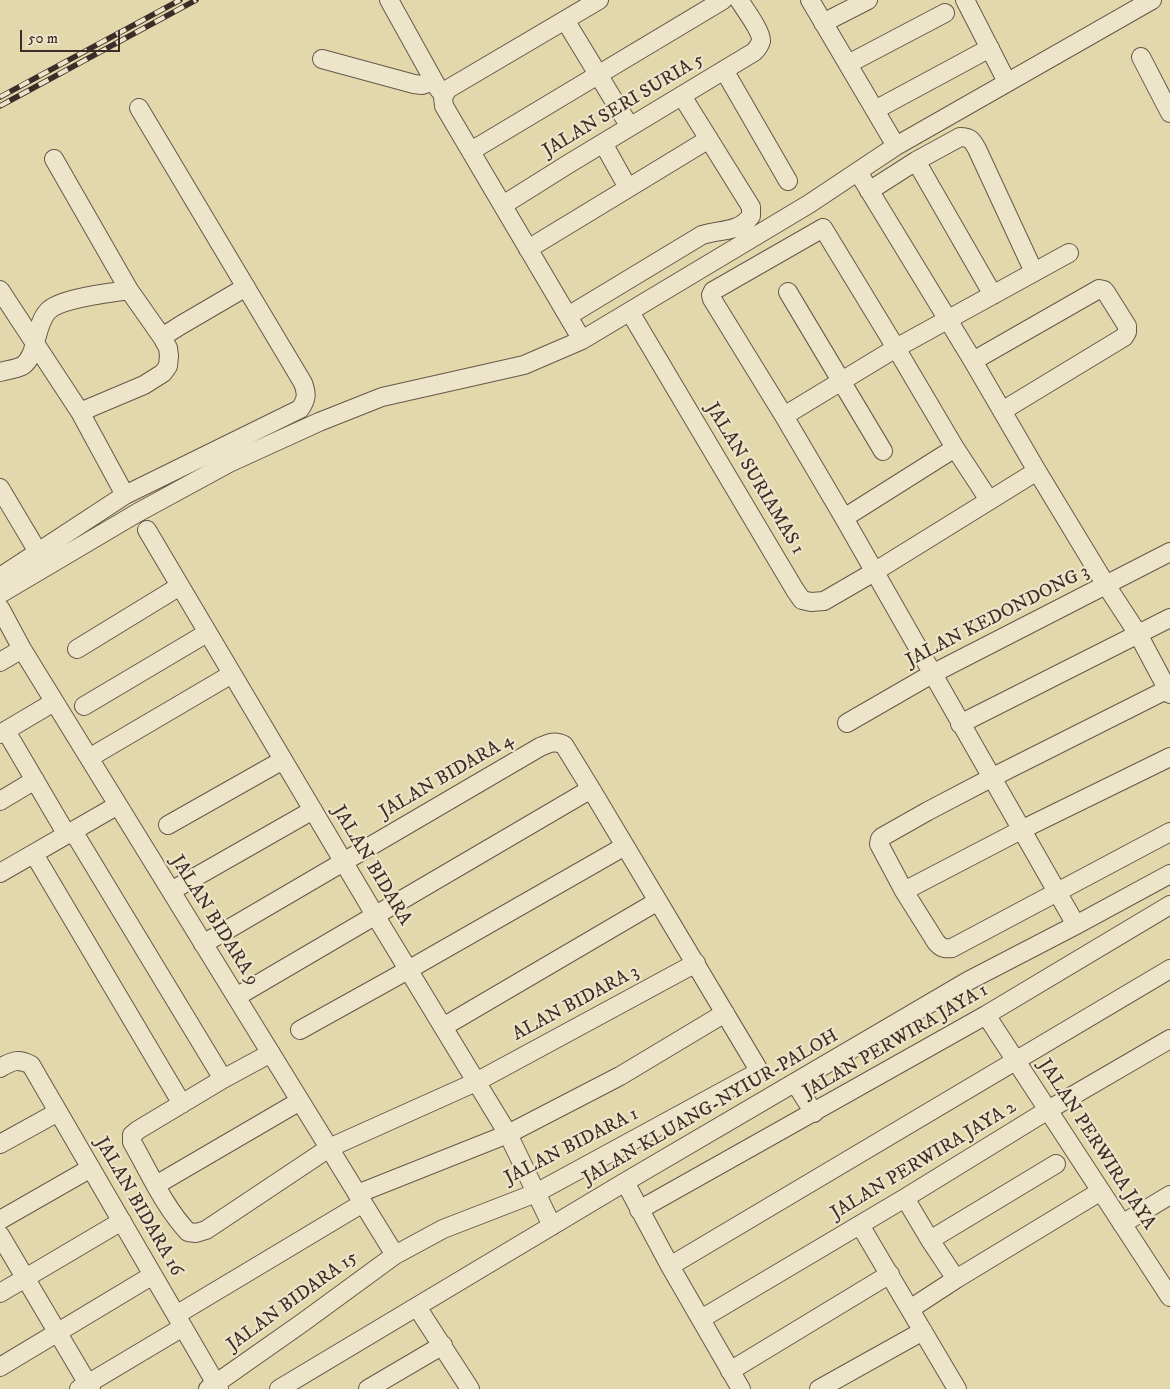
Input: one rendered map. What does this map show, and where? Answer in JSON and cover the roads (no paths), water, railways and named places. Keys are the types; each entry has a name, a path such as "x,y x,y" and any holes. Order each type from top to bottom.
{"street":[{"path":"390,0 443,97 444,106 582,340"},
{"path":"443,97 448,90 599,0"},
{"path":"471,151 723,0"},
{"name":"JALAN SERI SURIA 5","path":"503,205 754,52 761,38 739,0"},
{"path":"810,0 896,146"},
{"path":"823,23 868,0"},
{"path":"965,0 1007,82"},
{"path":"0,594 162,499 229,463 319,422 382,397 524,365 582,340 809,204 896,146 1152,0"},
{"path":"848,64 945,13"},
{"path":"565,20 630,127"},
{"path":"875,110 990,48"},
{"path":"1142,58 1170,113"},
{"path":"322,59 414,84 434,81"},
{"path":"724,70 788,181"},
{"path":"568,316 702,235 730,230 748,220 751,216 750,207 682,96"},
{"path":"0,577 126,496 300,409 306,401 303,383 139,108"},
{"path":"869,191 960,137 972,139 1034,272"},
{"path":"528,249 709,139"},
{"path":"603,143 628,188"},
{"path":"54,159 129,290 162,337 168,348 169,356 168,366 163,373 144,385 80,412"},
{"path":"916,162 993,295"},
{"path":"858,172 1106,585 1138,634 1169,690 928,811 882,837 879,844 904,891 936,942 945,949 952,948 1170,832"},
{"path":"988,500 823,228 713,291 712,298 844,518 1076,926"},
{"path":"784,416 896,348 1069,253"},
{"path":"162,337 246,287"},
{"path":"0,290 80,412 126,496"},
{"path":"0,372 21,366 31,356 40,323 48,310 58,304 74,300 129,290"},
{"path":"973,361 1100,290 1104,290 1127,326 1127,332 1124,337 1002,410"},
{"path":"788,292 883,450"},
{"name":"JALAN SURIAMAS 1","path":"630,312 802,600 811,602 824,600 874,572"},
{"path":"844,518 955,448"},
{"path":"874,572 1037,471"},
{"path":"0,488 38,552"},
{"name":"JALAN BIDARA","path":"147,530 375,915 508,1134 552,1226"},
{"name":"JALAN KEDONDONG 3","path":"847,723 932,674 1170,552"},
{"path":"77,649 180,586"},
{"name":"JALAN BIDARA 9","path":"0,608 54,702 395,1255"},
{"path":"960,724 1170,618"},
{"path":"84,706 207,632"},
{"path":"0,662 22,649"},
{"path":"89,758 232,674"},
{"path":"54,702 3,732 70,833 223,1079"},
{"name":"JALAN BIDARA 4","path":"204,944 343,861 551,742 558,742 564,745 591,789"},
{"path":"904,891 1021,830 1170,757"},
{"path":"168,824 283,760"},
{"path":"0,801 35,780"},
{"path":"0,1235 58,1333 86,1387 179,1321 360,1198 508,1134 620,1076 725,1013 591,789 236,997"},
{"path":"0,873 118,805"},
{"path":"171,891 313,810"},
{"path":"300,1030 625,846"},
{"path":"34,854 182,1104"},
{"name":"JALAN KLUANG-NYIUR-PALOH","path":"279,1389 625,1182 968,981 1076,926 1170,874"},
{"path":"443,1027 658,900"},
{"name":"JALAN PERWIRA JAYA 1","path":"639,1210 986,1016 1170,905"},
{"name":"ALAN BIDARA 3","path":"156,1185 178,1222 188,1232 196,1233 206,1230 329,1148 476,1082 696,964"},
{"path":"670,1266 1170,969"},
{"name":"JALAN BIDARA 1","path":"395,1255 443,1229 536,1194 751,1076 757,1068 755,1063 725,1013"},
{"name":"JALAN PERWIRA JAYA","path":"986,1016 1122,1224 1164,1277 1170,1297"},
{"name":"JALAN PERWIRA JAYA 2","path":"701,1319 906,1198 1048,1110 1170,1039"},
{"path":"271,1053 223,1079 132,1135 132,1142 156,1185 300,1102"},
{"name":"JALAN BIDARA 16","path":"6,1065 24,1061 31,1065 153,1275 214,1387"},
{"path":"795,1083 814,1113"},
{"path":"0,1144 58,1112"},
{"path":"930,1240 1056,1164"},
{"path":"0,1220 90,1168"},
{"path":"625,1182 670,1266 741,1389"},
{"path":"910,1309 1101,1191"},
{"path":"1122,1224 1170,1195"},
{"path":"906,1198 930,1240 956,1279"},
{"path":"0,1293 122,1222"},
{"path":"860,1225 957,1389"},
{"name":"JALAN BIDARA 15","path":"214,1387 395,1255"},
{"path":"730,1371 890,1274"},
{"path":"0,1367 153,1275"},
{"path":"417,1307 470,1389"},
{"path":"819,1389 923,1331"},
{"path":"368,1389 443,1345"}],"railway":[{"path":"0,97 180,0"},
{"path":"0,106 196,0"}]}
